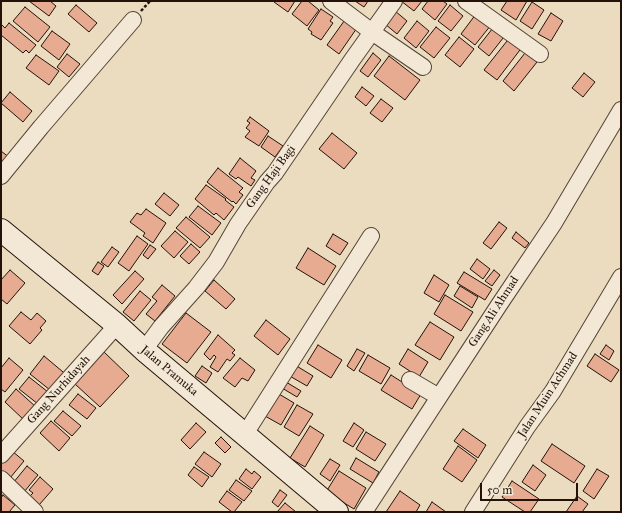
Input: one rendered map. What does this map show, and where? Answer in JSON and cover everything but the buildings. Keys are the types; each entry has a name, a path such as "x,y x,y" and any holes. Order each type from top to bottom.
{"street":[{"path":"332,1 372,32 424,67"},
{"name":"Gang Haji Bagi","path":"144,350 161,327 196,288 216,262 238,224 394,1"},
{"path":"466,1 540,54"},
{"path":"1,176 133,20"},
{"name":"Gang Ali Ahmad","path":"364,512 554,223 621,110"},
{"name":"Jalan Pramuka","path":"2,232 117,325 144,350 337,512"},
{"path":"245,434 371,236"},
{"name":"Jalan Muin Achmad","path":"473,512 553,390 621,277"},
{"name":"Gang Nurhidayah","path":"1,455 117,325"},
{"path":"410,380 438,398"},
{"path":"1,479 35,512"}]}
